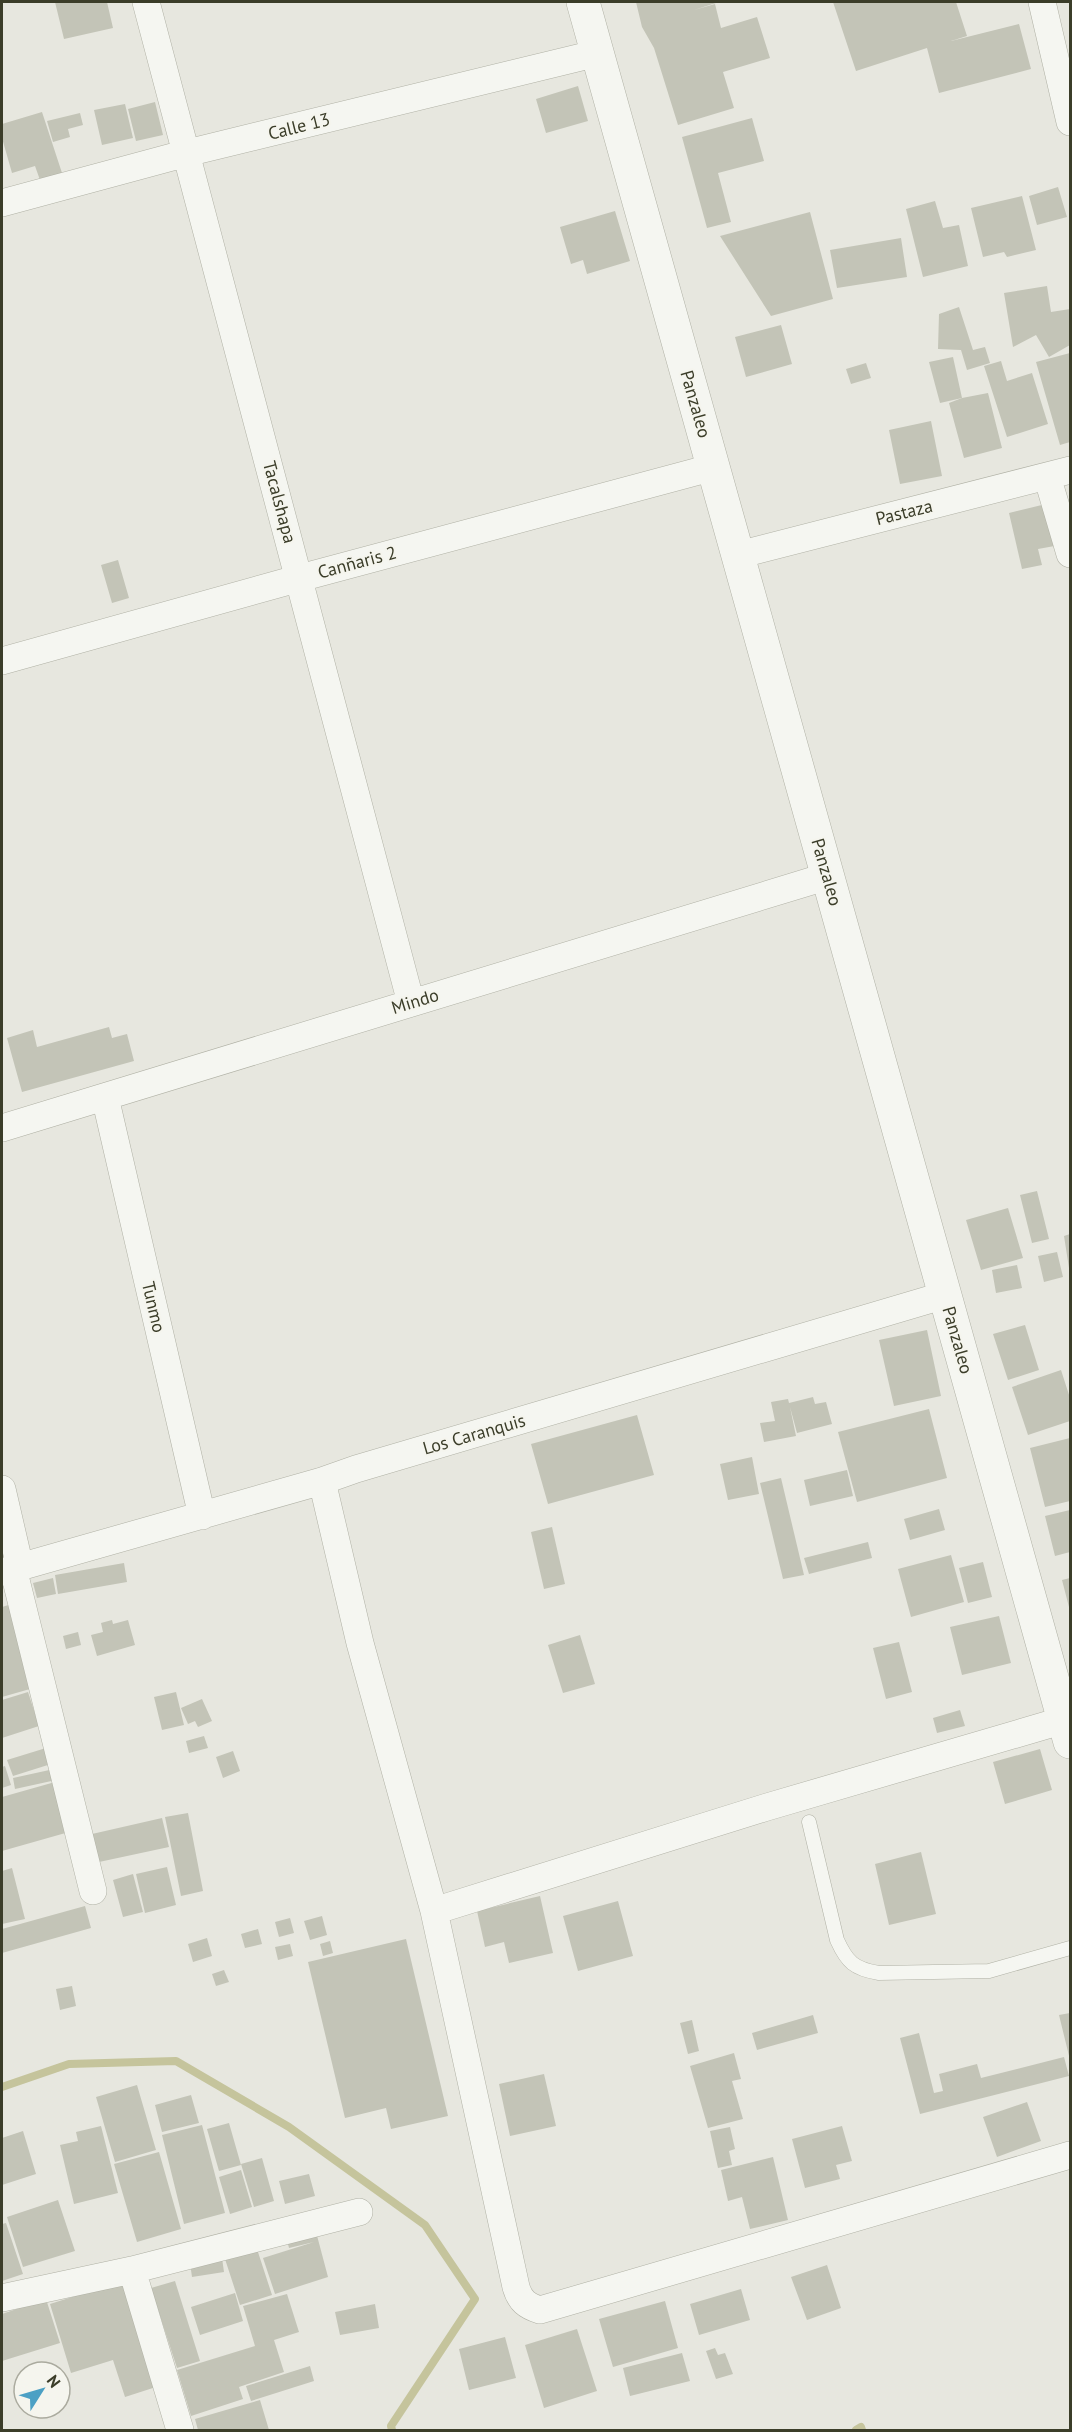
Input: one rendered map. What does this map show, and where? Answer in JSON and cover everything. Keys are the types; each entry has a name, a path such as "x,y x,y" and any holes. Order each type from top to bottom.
{"street":[{"name":"Tacalshapa","path":"146,2 411,1003"},
{"name":"Panzaleo","path":"583,2 1067,1731"},
{"path":"1042,2 1071,122"},
{"name":"Calle 13","path":"2,203 187,153 598,53"},
{"name":"Canñaris 2","path":"2,661 714,467"},
{"path":"1059,473 1071,554"},
{"name":"Pastaza","path":"738,555 1059,473"},
{"name":"Mindo","path":"3,1122 105,1097 828,876"},
{"name":"Tunmo","path":"105,1097 202,1516"},
{"name":"Los Caranquis","path":"12,1569 322,1481 368,1465 945,1295"},
{"path":"322,1481 360,1642 434,1911 516,2287 522,2302 531,2308 540,2310 1071,2155"},
{"path":"2,1489 12,1569 93,1891"},
{"path":"434,1911 767,1807 1067,1731"},
{"path":"2,2298 132,2270 359,2212"},
{"path":"132,2270 180,2430"}],"lane":[{"path":"809,1822 837,1940 843,1954 852,1965 861,1970 879,1973 988,1971 1071,1948"}],"building":[{"path":"55,2 107,2 113,28 64,39"},
{"path":"636,2 719,2 694,10 715,4 721,28 757,17 770,58 723,72 734,108 678,125 654,48 642,27"},
{"path":"833,2 956,2 967,36 951,41 1019,24 1031,69 939,93 927,48 856,71"},
{"path":"578,86 588,121 546,133 536,99"},
{"path":"155,102 163,135 136,141 128,109"},
{"path":"125,104 133,138 102,145 94,110"},
{"path":"42,112 62,173 40,180 35,166 12,173 2,138 2,124"},
{"path":"80,113 83,125 68,129 70,137 53,142 47,121"},
{"path":"752,118 764,161 718,173 731,222 707,228 682,137"},
{"path":"1058,187 1067,217 1037,225 1029,196"},
{"path":"1022,196 1036,250 1007,257 1004,252 983,257 971,208"},
{"path":"935,201 943,228 959,225 968,266 923,277 906,209"},
{"path":"615,211 630,261 587,274 583,260 571,264 560,227"},
{"path":"810,212 833,299 771,316 720,236"},
{"path":"901,238 907,277 837,288 830,250"},
{"path":"1047,286 1051,312 1070,309 1070,345 1049,357 1036,335 1013,347 1004,293"},
{"path":"959,307 973,350 985,347 990,363 967,370 961,350 938,349 939,314"},
{"path":"781,325 792,364 746,377 735,337"},
{"path":"1070,353 1070,442 1060,445 1036,362"},
{"path":"953,357 962,398 940,403 929,362"},
{"path":"1001,361 1007,381 1032,373 1048,424 1007,437 984,366"},
{"path":"866,363 871,378 851,384 846,369"},
{"path":"988,393 1002,448 964,458 949,403"},
{"path":"931,421 942,476 900,484 889,430"},
{"path":"1050,503 1060,545 1038,549 1042,565 1022,569 1009,513"},
{"path":"118,560 129,598 112,603 101,565"},
{"path":"109,1027 112,1038 127,1034 134,1061 22,1092 7,1038 33,1030 37,1047"},
{"path":"1037,1191 1049,1239 1032,1243 1020,1195"},
{"path":"1008,1208 1023,1258 981,1270 966,1220"},
{"path":"1070,1234 1070,1267 1069,1268 1064,1236"},
{"path":"1057,1252 1063,1277 1044,1282 1038,1256"},
{"path":"1017,1265 1022,1288 996,1293 992,1270"},
{"path":"1025,1325 1039,1370 1008,1380 993,1334"},
{"path":"927,1330 941,1396 894,1406 879,1340"},
{"path":"1061,1370 1070,1398 1070,1421 1028,1435 1012,1387"},
{"path":"813,1397 815,1404 826,1402 832,1424 797,1433 790,1407 796,1436 764,1442 760,1423 775,1421 771,1402 788,1399 789,1403"},
{"path":"929,1409 947,1478 857,1502 838,1432"},
{"path":"637,1415 654,1475 548,1504 531,1444"},
{"path":"1070,1438 1070,1501 1045,1507 1030,1448"},
{"path":"752,1457 759,1494 728,1500 720,1464"},
{"path":"847,1470 853,1496 810,1506 804,1480"},
{"path":"781,1478 804,1575 783,1579 760,1483"},
{"path":"939,1509 945,1530 910,1540 904,1519"},
{"path":"1070,1510 1070,1552 1055,1556 1045,1516"},
{"path":"552,1527 565,1584 544,1589 531,1532"},
{"path":"868,1542 872,1558 809,1574 804,1558"},
{"path":"951,1555 964,1602 911,1617 898,1569"},
{"path":"983,1562 992,1597 968,1603 959,1568"},
{"path":"124,1563 127,1582 58,1594 55,1575"},
{"path":"53,1578 56,1594 37,1598 33,1583"},
{"path":"1070,1578 1070,1611 1062,1580"},
{"path":"15,1603 37,1687 2,1697 2,1607"},
{"path":"999,1616 1011,1663 962,1675 950,1627"},
{"path":"112,1620 113,1624 128,1620 135,1645 97,1656 91,1635 103,1632 101,1623"},
{"path":"78,1632 81,1645 66,1649 63,1636"},
{"path":"580,1635 595,1684 563,1693 548,1645"},
{"path":"899,1642 912,1692 886,1699 873,1648"},
{"path":"28,1692 39,1726 2,1738 2,1700"},
{"path":"176,1692 184,1725 162,1730 154,1697"},
{"path":"202,1699 212,1721 198,1727 195,1721 188,1724 181,1708"},
{"path":"960,1710 965,1726 937,1733 933,1718"},
{"path":"204,1736 208,1748 189,1753 186,1741"},
{"path":"46,1748 51,1764 13,1776 7,1760"},
{"path":"1040,1749 1052,1790 1005,1804 993,1762"},
{"path":"233,1751 240,1771 223,1778 216,1757"},
{"path":"5,1766 11,1785 2,1788 2,1767"},
{"path":"54,1769 56,1780 15,1789 13,1778"},
{"path":"55,1782 69,1832 2,1851 2,1797"},
{"path":"188,1813 203,1891 181,1896 165,1817"},
{"path":"162,1818 169,1847 99,1862 92,1834"},
{"path":"921,1852 936,1914 889,1925 875,1864"},
{"path":"167,1867 176,1905 145,1913 136,1874"},
{"path":"12,1868 25,1919 2,1924 2,1871"},
{"path":"133,1874 143,1912 123,1917 113,1880"},
{"path":"540,1896 553,1953 509,1963 504,1942 485,1947 477,1911"},
{"path":"618,1901 633,1956 578,1971 563,1916"},
{"path":"85,1906 91,1928 2,1953 2,1929"},
{"path":"322,1916 327,1935 310,1940 304,1921"},
{"path":"290,1918 294,1933 279,1937 275,1922"},
{"path":"258,1929 262,1944 245,1948 241,1934"},
{"path":"207,1938 212,1956 193,1962 188,1944"},
{"path":"406,1939 448,2116 391,2129 386,2108 345,2118 308,1962"},
{"path":"330,1941 333,1953 323,1956 320,1944"},
{"path":"290,1944 293,1956 278,1960 275,1947"},
{"path":"224,1970 229,1982 216,1986 212,1974"},
{"path":"72,1986 76,2006 60,2010 56,1989"},
{"path":"1070,2013 1070,2060 1059,2015"},
{"path":"813,2015 818,2033 757,2050 752,2033"},
{"path":"692,2020 699,2051 688,2054 680,2023"},
{"path":"919,2033 934,2093 943,2091 939,2074 977,2064 981,2078 1064,2057 1069,2076 920,2114 900,2038"},
{"path":"734,2053 741,2079 732,2081 743,2119 708,2128 690,2066"},
{"path":"544,2074 556,2126 510,2136 499,2084"},
{"path":"137,2085 156,2150 115,2162 96,2097"},
{"path":"191,2095 199,2123 162,2132 155,2105"},
{"path":"1027,2102 1041,2141 997,2157 983,2117"},
{"path":"229,2123 241,2165 219,2171 207,2129"},
{"path":"202,2125 225,2213 184,2224 162,2135"},
{"path":"101,2126 118,2193 74,2204 60,2145 78,2141 76,2132"},
{"path":"842,2126 852,2161 836,2165 840,2179 805,2188 792,2139"},
{"path":"730,2127 735,2149 729,2151 732,2165 718,2168 710,2131"},
{"path":"23,2131 36,2174 2,2185 2,2138"},
{"path":"159,2152 181,2229 137,2242 114,2164"},
{"path":"773,2157 788,2220 750,2229 742,2197 728,2201 721,2170"},
{"path":"262,2158 274,2201 254,2207 241,2164"},
{"path":"241,2170 252,2207 230,2214 219,2177"},
{"path":"309,2174 315,2196 285,2204 279,2181"},
{"path":"58,2200 75,2251 23,2267 7,2217"},
{"path":"6,2223 23,2274 2,2281 2,2224"},
{"path":"315,2228 328,2277 275,2294 263,2258 314,2242 289,2248 286,2236"},
{"path":"257,2249 272,2295 240,2305 225,2259"},
{"path":"222,2258 224,2272 192,2277 190,2263"},
{"path":"827,2265 841,2308 807,2320 791,2277"},
{"path":"123,2281 156,2387 125,2397 113,2360 72,2373 72,2360 67,2360 50,2304"},
{"path":"175,2281 200,2361 177,2368 151,2288"},
{"path":"741,2289 750,2320 699,2335 690,2304"},
{"path":"235,2293 243,2321 200,2335 191,2307"},
{"path":"287,2294 299,2332 274,2340 284,2372 239,2387 243,2399 191,2416 177,2370 255,2346 243,2306"},
{"path":"46,2299 60,2343 2,2361 2,2314"},
{"path":"665,2301 678,2348 613,2367 599,2319"},
{"path":"375,2304 379,2328 340,2335 335,2312"},
{"path":"577,2329 597,2391 544,2408 525,2345"},
{"path":"505,2337 516,2378 469,2390 459,2349"},
{"path":"715,2348 718,2355 725,2353 733,2374 716,2379 706,2351"},
{"path":"682,2353 690,2381 630,2396 623,2368"},
{"path":"310,2366 314,2381 251,2401 246,2386"},
{"path":"260,2400 269,2430 198,2430 195,2419"}],"waterway":[{"path":"2,2087 69,2064 176,2061 289,2127 425,2225 475,2299 391,2426 392,2430"},
{"path":"856,2430 861,2427 862,2430"}]}
